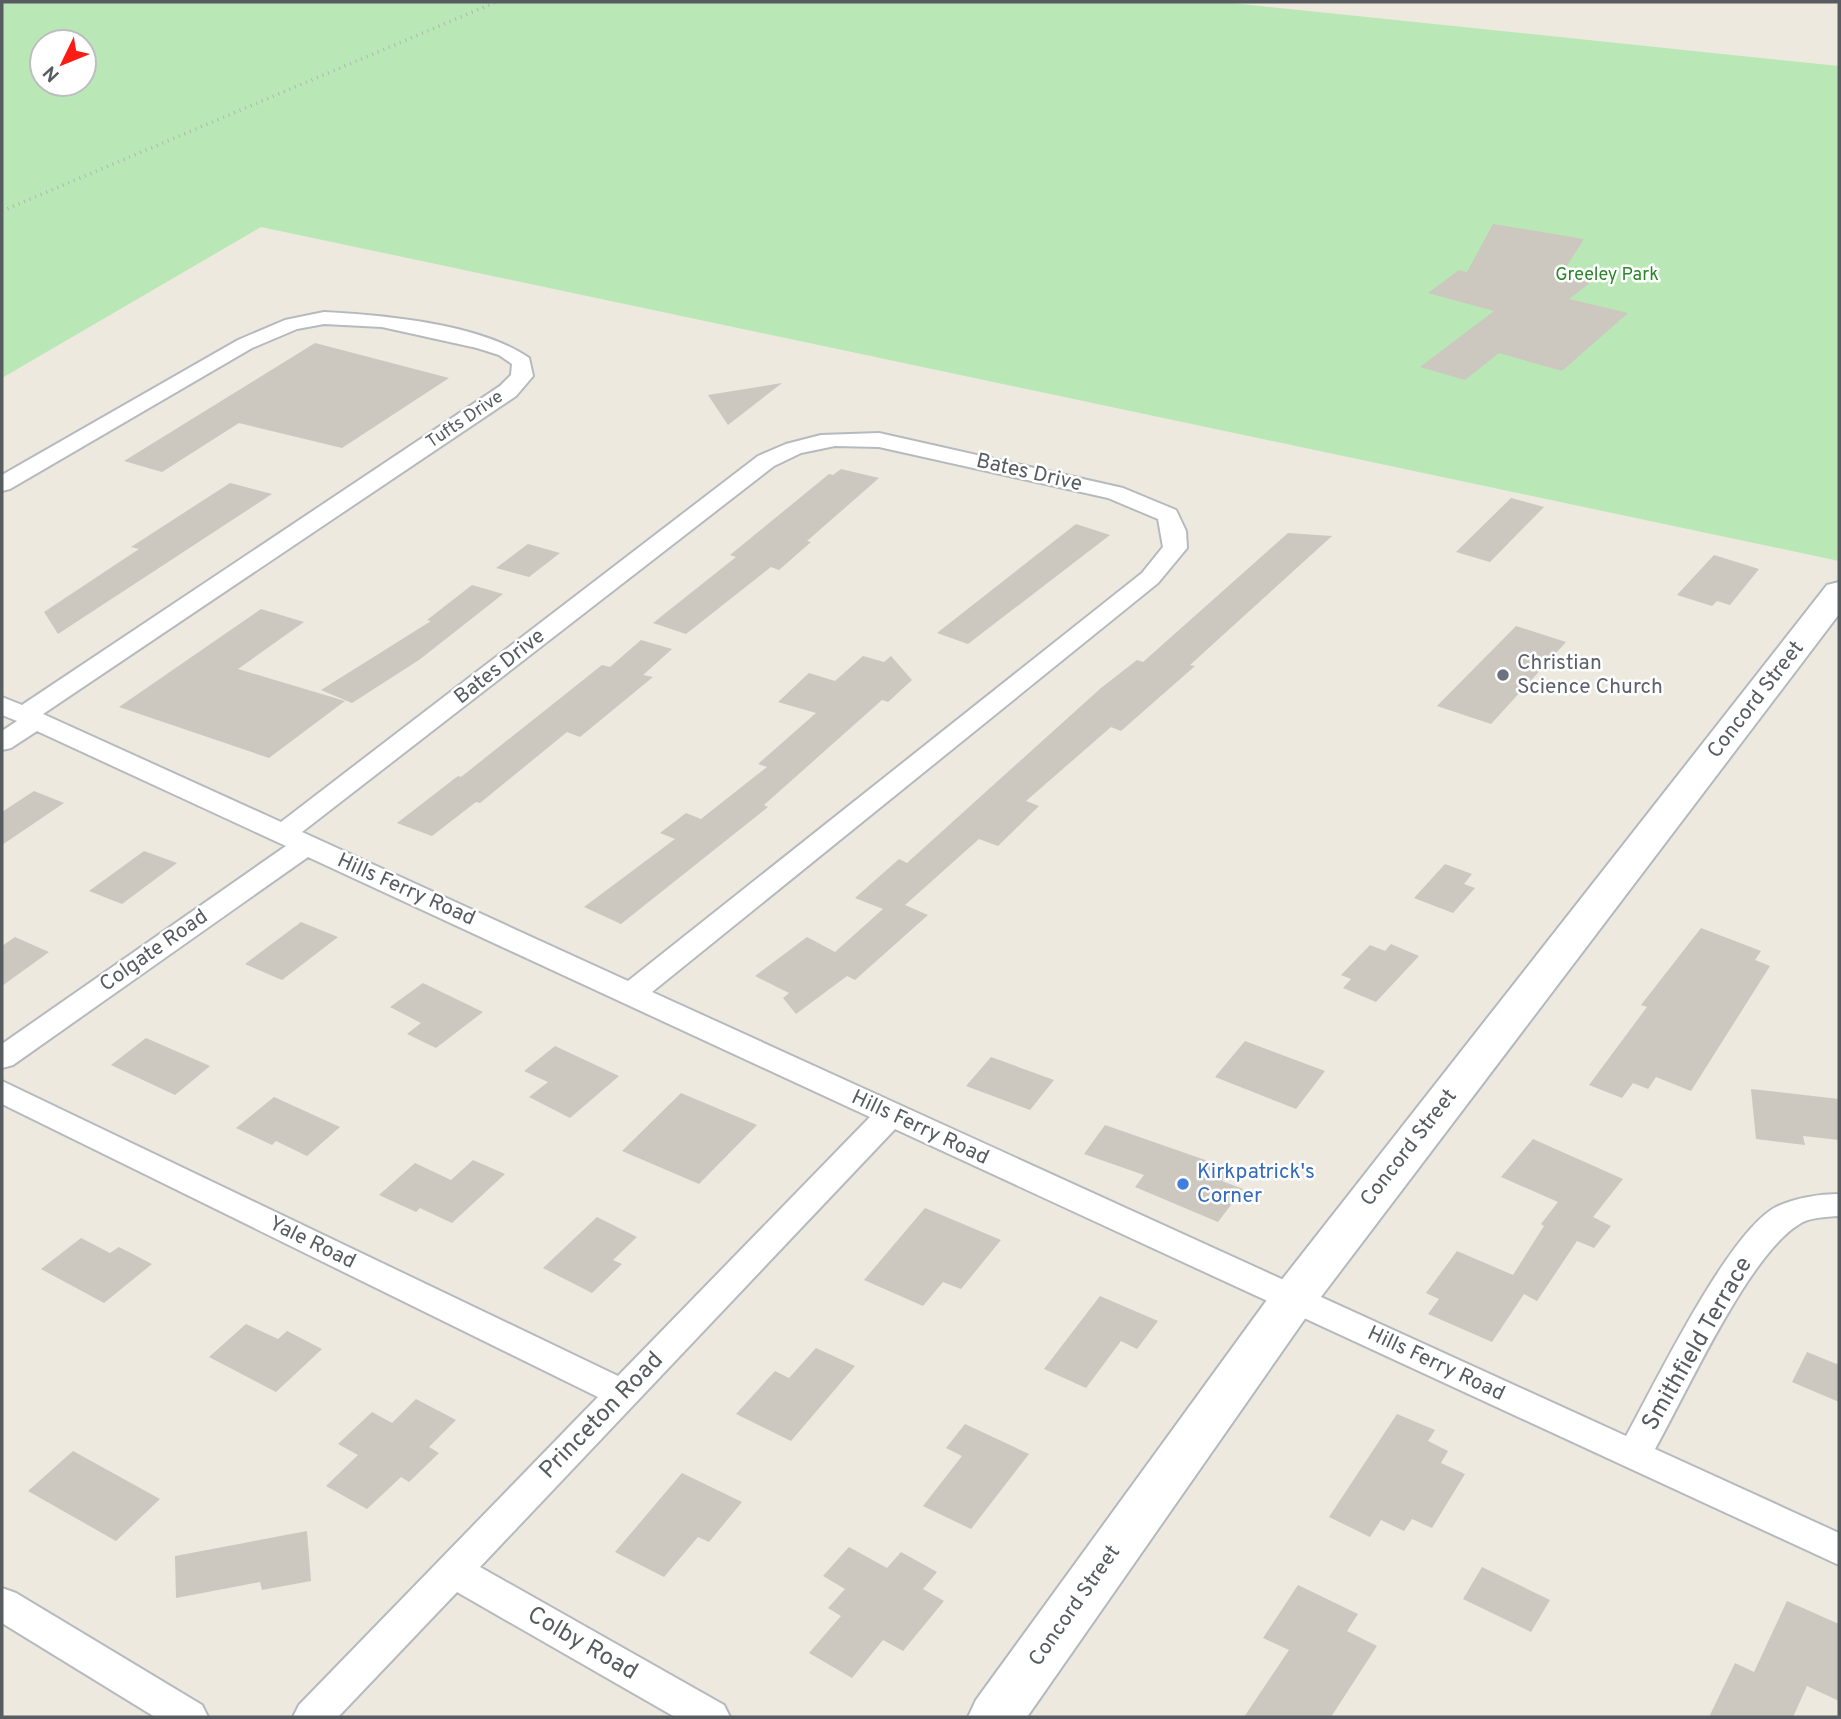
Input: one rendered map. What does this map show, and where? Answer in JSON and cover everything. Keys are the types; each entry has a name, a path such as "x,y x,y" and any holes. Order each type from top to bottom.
{"main road":[{"name":"Concord Street","path":"996,1717 1294,1298 1839,592"}],"street":[{"name":"Tufts Drive","path":"2,484 245,344 292,324 324,318 382,321 483,344 506,351 522,362 522,376 508,391 21,713"},
{"name":"Bates Drive","path":"295,840 766,461 787,449 814,440 847,437 879,439 1115,493 1168,515 1174,531 1175,548 1150,578 632,993"},
{"path":"2,742 21,713"},
{"name":"Hills Ferry Road","path":"21,713 1839,1550"},
{"name":"Colgate Road","path":"2,1058 295,840"},
{"name":"Yale Road","path":"2,1091 622,1394"},
{"name":"Princeton Road","path":"313,1717 890,1115"},
{"name":"Smithfield Terrace","path":"1634,1455 1737,1270 1768,1231 1788,1215 1821,1206 1839,1205"},
{"name":"Colby Road","path":"454,1571 710,1717"},
{"path":"2,1604 188,1717"}],"green space":[{"name":"Greeley Park","path":"2,2 1222,2 1839,66 1839,561 261,227 2,378"}],"building":[{"path":"1493,224 1584,239 1563,272 1594,280 1569,299 1628,313 1562,371 1499,353 1465,380 1420,367 1494,311 1428,293 1459,270 1467,272"},
{"path":"315,343 449,378 342,448 239,423 162,472 124,461"},
{"path":"782,383 728,425 708,395"},
{"path":"841,469 879,478 807,541 811,542 779,570 771,567 686,634 653,623 736,557 730,555 829,474 833,475"},
{"path":"230,483 272,494 58,634 44,612 139,549 131,547"},
{"path":"1511,498 1544,507 1490,562 1456,552"},
{"path":"1076,524 1110,535 968,644 937,633"},
{"path":"1288,533 1332,536 1190,665 1195,666 1121,731 1111,727 1026,801 1039,806 998,846 979,839 905,905 928,915 855,980 847,976 796,1014 783,998 789,993 755,976 807,937 835,952 883,909 855,898 899,859 907,863 1101,688 1137,660 1143,662"},
{"path":"528,544 560,553 529,577 496,568"},
{"path":"1714,555 1759,569 1730,605 1717,601 1712,606 1677,595"},
{"path":"472,585 503,594 419,660 352,703 321,690 431,621 427,620"},
{"path":"261,609 304,622 238,669 345,701 269,758 119,707"},
{"name":"Christian Science Church","path":"1516,626 1566,642 1491,724 1437,706"},
{"path":"641,640 672,649 643,675 653,677 580,737 567,732 480,803 476,802 432,836 397,823 458,776 461,777 602,665 610,667"},
{"path":"863,656 884,662 891,656 912,680 888,702 882,700 764,805 768,807 621,924 584,907 675,839 660,833 686,813 701,819 767,767 758,764 816,713 778,702 809,673 835,681"},
{"path":"34,791 64,803 2,845 2,812"},
{"path":"144,851 177,863 122,904 89,891"},
{"path":"1445,864 1472,874 1464,884 1475,888 1453,913 1414,898"},
{"path":"301,922 338,937 282,980 245,964"},
{"path":"1701,928 1761,951 1755,960 1770,966 1691,1091 1656,1077 1648,1089 1633,1083 1622,1098 1589,1085 1647,1007 1641,1005"},
{"path":"15,937 49,952 2,986 2,946"},
{"path":"1391,944 1419,956 1376,1002 1343,988 1351,979 1341,975 1370,945 1385,951"},
{"path":"423,983 483,1012 436,1048 407,1034 421,1023 390,1007"},
{"path":"146,1038 210,1066 175,1095 111,1065"},
{"path":"1245,1041 1325,1071 1296,1109 1215,1077"},
{"path":"555,1046 619,1076 570,1118 529,1097 548,1082 524,1071"},
{"path":"991,1057 1054,1080 1030,1110 966,1086"},
{"path":"1751,1089 1839,1099 1839,1140 1803,1136 1805,1145 1756,1139"},
{"path":"681,1093 757,1125 699,1184 622,1151"},
{"path":"274,1097 340,1127 307,1156 276,1141 272,1145 236,1128"},
{"path":"1105,1125 1231,1169 1222,1181 1243,1189 1218,1222 1135,1187 1144,1175 1084,1154"},
{"path":"1533,1139 1623,1179 1593,1217 1611,1226 1594,1248 1577,1241 1537,1301 1524,1294 1492,1342 1428,1314 1439,1299 1426,1293 1457,1251 1513,1275 1544,1226 1541,1224 1558,1202 1501,1177"},
{"path":"473,1160 505,1174 452,1223 420,1208 416,1212 379,1195 415,1163 451,1180"},
{"path":"925,1208 1001,1240 961,1289 943,1282 923,1306 864,1280"},
{"path":"597,1217 637,1237 613,1260 622,1264 592,1293 543,1268"},
{"path":"81,1238 110,1253 119,1247 152,1264 104,1303 41,1269"},
{"path":"1100,1296 1158,1321 1137,1349 1121,1341 1086,1388 1044,1369"},
{"path":"246,1324 278,1339 287,1331 322,1349 276,1392 209,1357"},
{"path":"816,1348 855,1366 791,1441 736,1414 775,1371 789,1378"},
{"path":"1807,1352 1839,1365 1839,1402 1792,1382"},
{"path":"416,1399 456,1420 429,1447 439,1453 409,1482 401,1477 367,1509 326,1486 358,1455 338,1444 372,1412 392,1423"},
{"path":"1397,1414 1435,1430 1428,1441 1448,1451 1441,1463 1465,1474 1432,1528 1412,1519 1404,1531 1381,1520 1370,1537 1329,1517"},
{"path":"965,1424 1029,1454 971,1529 923,1506 962,1456 946,1448"},
{"path":"73,1451 160,1499 116,1541 28,1491"},
{"path":"682,1473 742,1502 709,1542 698,1537 664,1577 615,1552"},
{"path":"307,1531 311,1581 262,1590 260,1582 176,1598 175,1556"},
{"path":"849,1547 887,1568 901,1552 937,1572 923,1589 944,1601 903,1651 883,1640 852,1678 809,1653 841,1616 828,1608 845,1589 823,1576"},
{"path":"1482,1567 1550,1600 1531,1632 1463,1599"},
{"path":"1298,1585 1358,1614 1347,1631 1377,1646 1331,1717 1244,1717 1289,1650 1263,1638"},
{"path":"1787,1601 1839,1624 1839,1701 1807,1686 1793,1717 1709,1717 1735,1663 1754,1672"}],"railway":[{"path":"2,211 496,2"}],"place":[{"name":"Christian Science Church","path":"1503,675"},
{"name":"Kirkpatrick's Corner","path":"1183,1184"}]}
